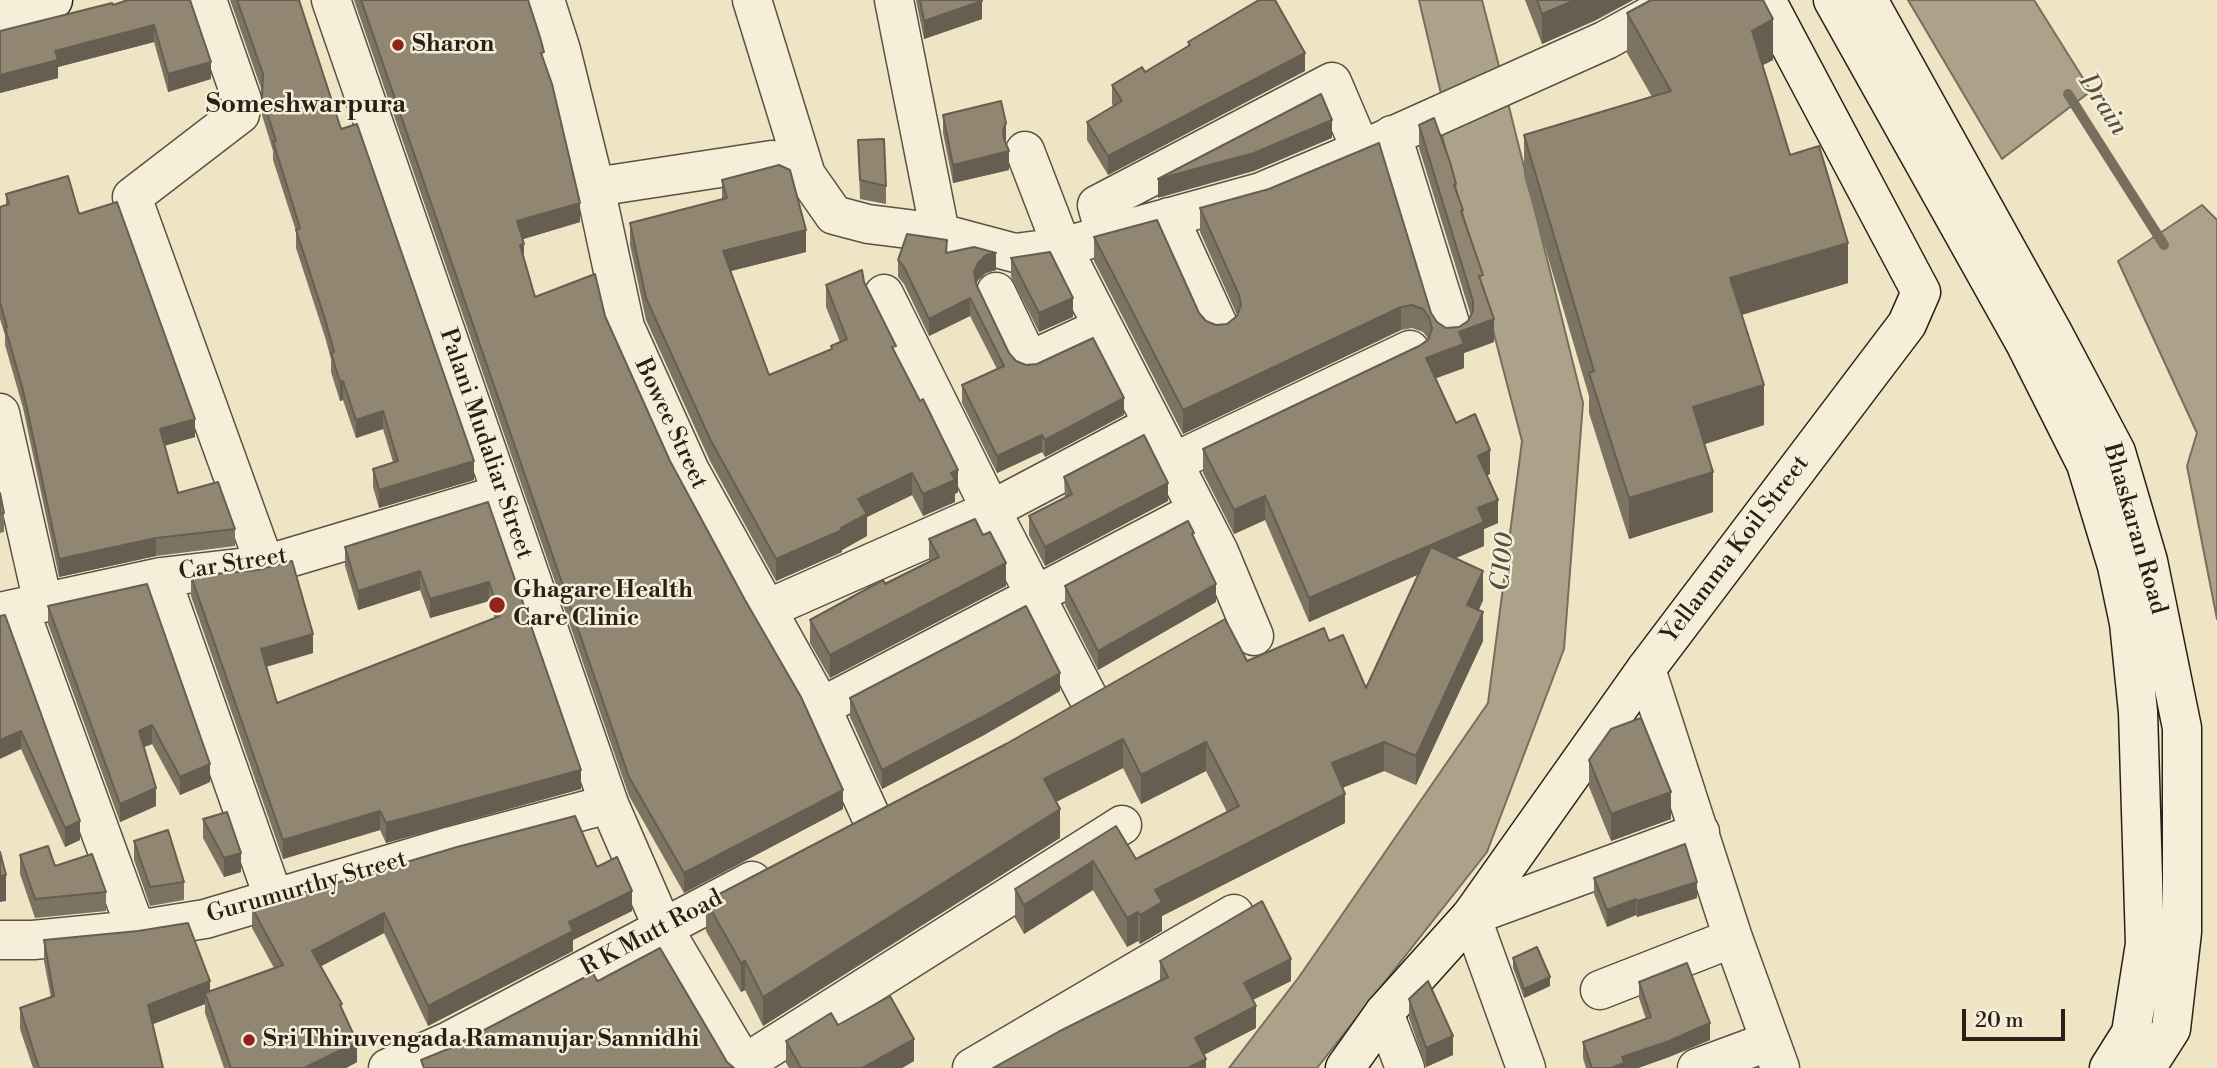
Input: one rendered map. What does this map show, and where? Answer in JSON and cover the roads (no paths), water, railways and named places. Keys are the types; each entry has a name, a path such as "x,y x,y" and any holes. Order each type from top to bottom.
{"street":[{"path":"0,18 53,0"},
{"path":"206,0 242,100 240,114 132,197 265,565"},
{"name":"Palani Mudaliar Street","path":"331,0 609,804 663,928 745,1066"},
{"name":"Bowee Street","path":"545,0 561,50 595,187 625,327 690,471 765,610 884,812 835,838"},
{"path":"752,0 806,175 834,215 868,224 940,233 1015,253 1062,247 1261,192 1606,40 1679,0"},
{"path":"894,0 940,233"},
{"name":"Yellamma Koil Street","path":"1345,1068 1384,1013 1471,916 1646,669 1907,324 1921,292 1766,0"},
{"name":"Bhaskaran Road","path":"1833,0 2025,343 2086,464 2117,566 2129,623 2171,1029 2146,1068"},
{"name":"Bhaskaran Road","path":"1868,0 2116,452 2150,572 2182,728 2163,942 2131,1033 2109,1068"},
{"path":"1105,234 1097,205 1332,82 1376,143 1452,330"},
{"path":"1025,151 1062,247 1197,512 1250,624 1209,632"},
{"path":"595,187 772,160 806,175"},
{"path":"1169,217 1219,327"},
{"path":"996,292 1029,361 1102,327"},
{"path":"884,294 990,510 1037,596 1102,694 1054,721"},
{"path":"1172,463 1410,349"},
{"path":"0,413 20,608 136,930"},
{"path":"765,610 990,510 1152,425"},
{"name":"Car Street","path":"20,608 161,577 265,565 502,494"},
{"path":"821,707 1197,512"},
{"path":"161,577 274,899"},
{"path":"1646,669 1733,939 1775,1054 1698,1068"},
{"name":"Gurumurthy Street","path":"0,940 33,940 136,930 205,919 451,846 609,804"},
{"path":"745,1066 1122,825"},
{"path":"1526,1068 1471,916 1700,832"},
{"name":"R K Mutt Road","path":"388,1068 453,1055 663,928 786,863"},
{"path":"972,1068 1234,914"},
{"path":"1600,990 1733,939"},
{"path":"1384,1013 1405,1068"}],"waterway":[{"name":"Drain","path":"2068,94 2164,245"}],"place":[{"name":"Sharon","path":"398,45"},
{"name":"Ghagare Health Care Clinic","path":"497,605"},
{"name":"Sri Thiruvengada Ramanujar Sannidhi","path":"249,1040"}],"district":[{"name":"Someshwarpura","path":"306,106"}],"water label":[{"name":"C100","path":"1504,562"}]}
